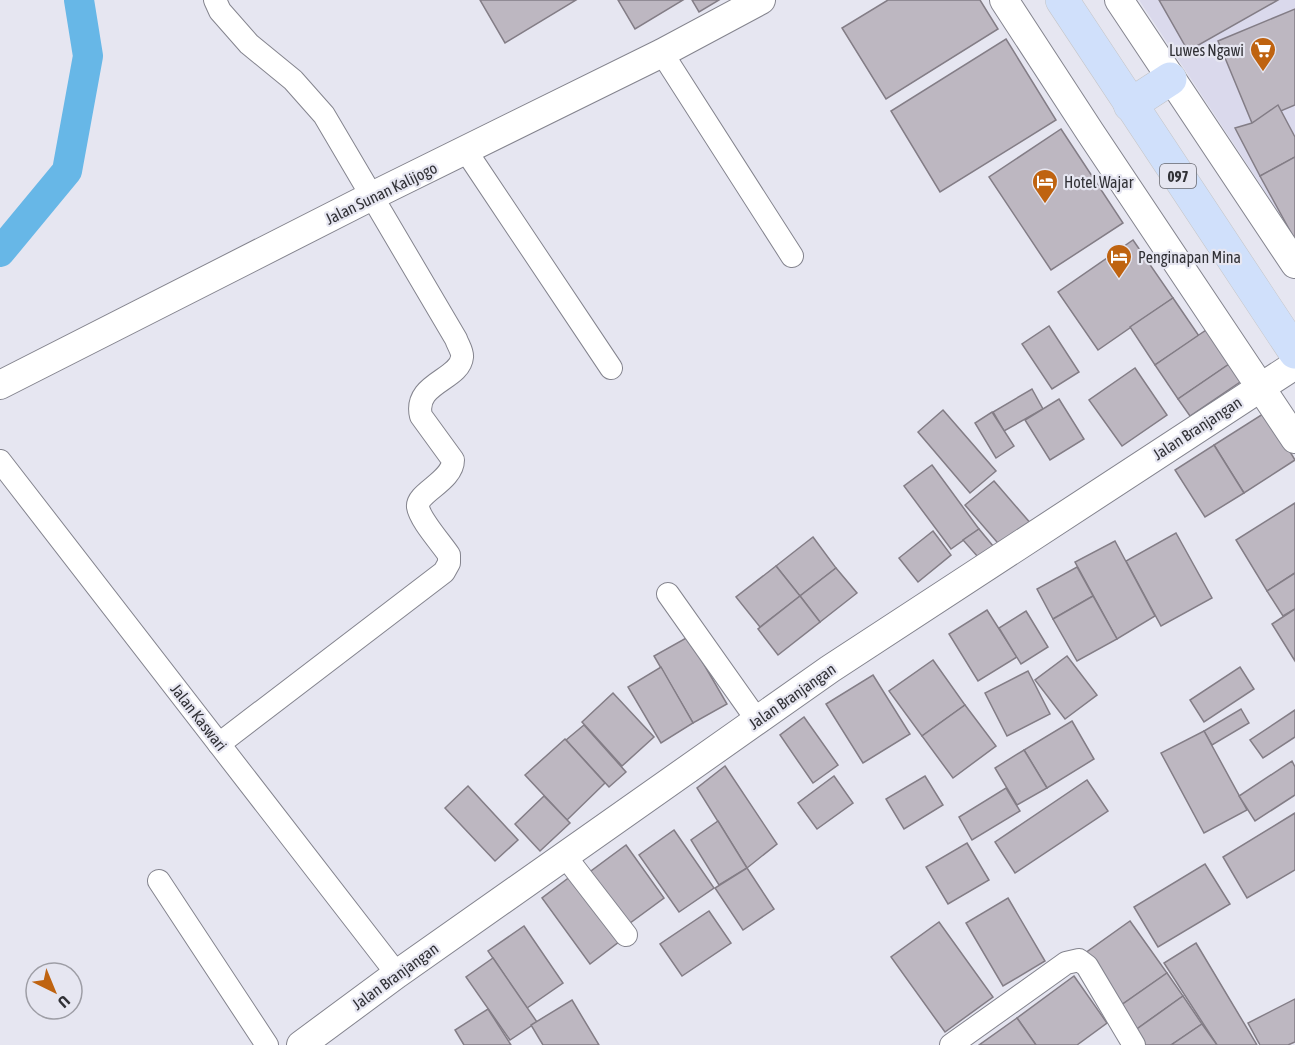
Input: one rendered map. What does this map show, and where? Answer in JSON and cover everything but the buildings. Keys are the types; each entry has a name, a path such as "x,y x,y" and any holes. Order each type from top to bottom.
{"main road":[{"name":"097","path":"1062,0 1295,352"},
{"path":"1130,105 1170,79"}],"street":[{"path":"215,0 220,11 249,44 293,80 324,115 456,339 463,356 460,364 423,395 419,407 421,416 453,460 453,466 447,476 419,500 417,506 420,514 449,555 449,563 444,572 219,744"},
{"name":"Jalan Sunan Kalijogo","path":"0,385 372,196 662,53 761,0"},
{"path":"1004,0 1295,439"},
{"path":"1119,0 1295,264"},
{"path":"662,53 792,256"},
{"path":"466,151 611,368"},
{"name":"Jalan Branjangan","path":"301,1045 397,974 830,669 1295,366"},
{"name":"Jalan Kaswari","path":"0,461 397,974"},
{"path":"668,594 757,720"},
{"path":"565,856 626,935"},
{"path":"159,881 267,1045"},
{"path":"951,1045 1066,963 1079,960 1087,966 1134,1045"}],"shaded area":[{"path":"1139,0 1295,0 1295,237"}],"waterway":[{"path":"0,252 67,171 88,56 79,0"}],"place":[{"name":"Luwes Ngawi","path":"1263,73"},
{"name":"Hotel Wajar","path":"1045,205"},
{"name":"Penginapan Mina","path":"1119,280"}]}
